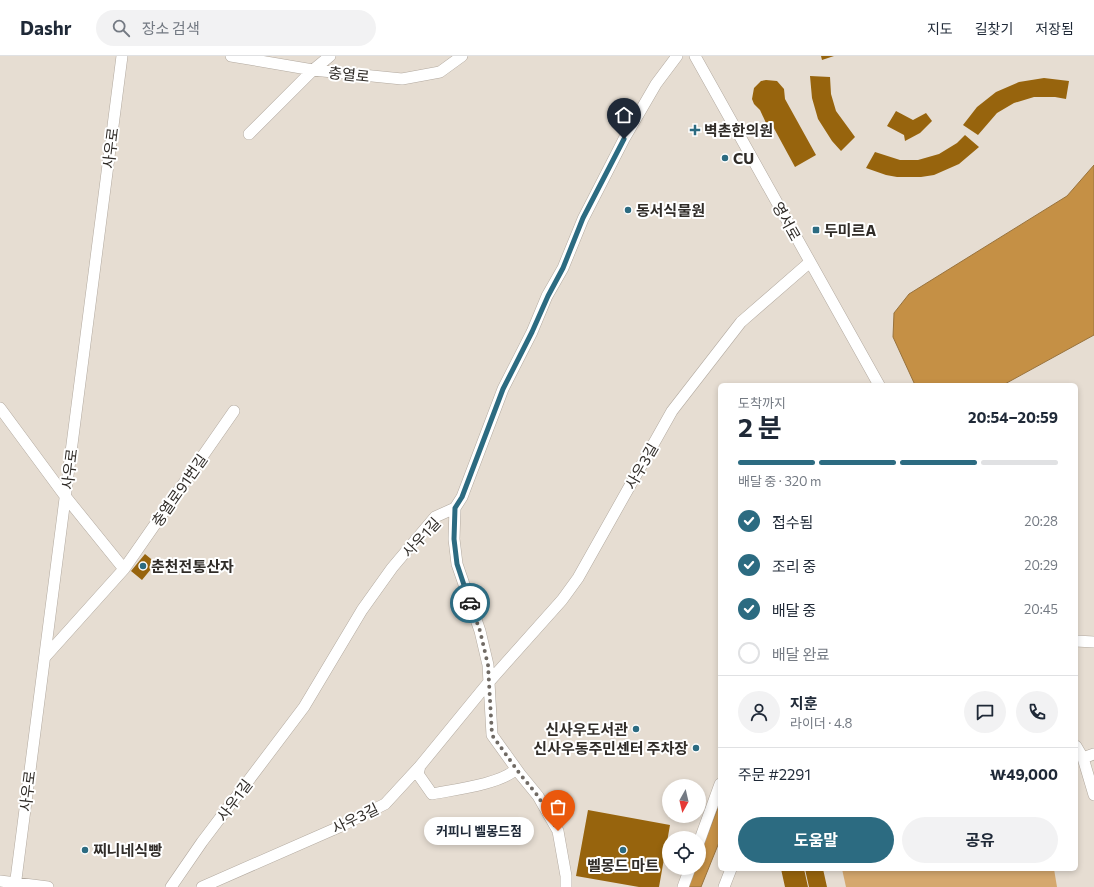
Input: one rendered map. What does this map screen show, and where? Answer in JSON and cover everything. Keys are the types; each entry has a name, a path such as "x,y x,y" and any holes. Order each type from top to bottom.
{"street":[{"name":"사우로","path":"15,885 122,56"},
{"name":"충열로","path":"234,56 313,70 402,79 440,72 462,56"},
{"path":"249,134 313,70 330,56"},
{"name":"사우1길","path":"171,887 202,842 304,707 362,610 392,568 435,517 455,508 462,497 503,389 563,268 583,218 624,139 656,84 677,56"},
{"name":"영서로","path":"695,56 879,383"},
{"name":"사우3길","path":"202,887 339,827 385,804 420,766 488,682 562,600 578,578 672,411 714,355 741,322 810,262"},
{"path":"0,408 65,496 124,569"},
{"name":"충열로91번길","path":"45,657 124,569 234,411"},
{"path":"455,508 454,539 457,564 480,631 488,665 492,735 538,796 558,831 566,876 566,887"},
{"path":"1078,641 1094,642"},
{"path":"1078,749 1083,758 1094,796"},
{"path":"1083,758 1094,754"},
{"path":"420,766 418,774 432,794 487,783 512,772 516,768"},
{"path":"703,831 718,790"},
{"path":"724,887 730,871"},
{"path":"683,887 687,875"},
{"path":"0,881 15,885 48,887"}],"shaded area":[{"path":"1094,165 1094,335 1007,383 914,383 893,337 894,313 909,294 1067,196"},
{"path":"718,808 718,845 706,875 706,838"},
{"path":"842,871 1054,871 1057,887 846,887"},
{"path":"691,875 706,875 701,887 686,887"}],"building":[{"path":"821,56 834,56 822,60"},
{"path":"810,76 830,77 831,94 836,111 855,137 841,151 832,141 818,119 812,98"},
{"path":"1044,78 1069,81 1066,99 1055,97 1034,97 1014,103 997,113 978,135 963,125 977,107 996,92 1019,82"},
{"path":"761,81 777,81 784,89 785,99 816,155 795,167 770,121 766,123 760,110 754,104 752,99 754,88"},
{"path":"896,111 913,120 926,113 932,121 920,133 905,141 904,135 887,126"},
{"path":"965,135 979,147 959,164 934,175 921,177 897,177 866,168 875,152 900,160 918,160 939,154 957,143"},
{"path":"145,554 156,563 142,580 131,571"},
{"name":"벨몽드 마트","path":"588,810 670,825 669,831 662,831 662,870 659,887 639,887 576,876"},
{"path":"781,871 804,871 808,887 785,887"},
{"path":"805,871 823,871 827,887 809,887"}],"way so far":[{"path":"470,603 480,631 488,665 492,735 538,796 558,831"}],"place":[{"name":"벽촌한의원","path":"695,130"},
{"name":"CU","path":"725,158"},
{"name":"동서식물원","path":"628,210"},
{"name":"두미르A","path":"816,230"},
{"name":"춘천전통산자","path":"143,566"},
{"name":"신사우도서관","path":"636,729"},
{"name":"신사우동주민센터 주차장","path":"696,748"},
{"name":"커피니 벨몽드점","path":"558,831"},
{"name":"찌니네식빵","path":"85,850"},
{"name":"벨몽드 마트","path":"623,850"}],"route":[{"path":"470,603 457,564 454,539 455,508 462,497 478,449 503,389 563,268 583,218 624,139"}]}
